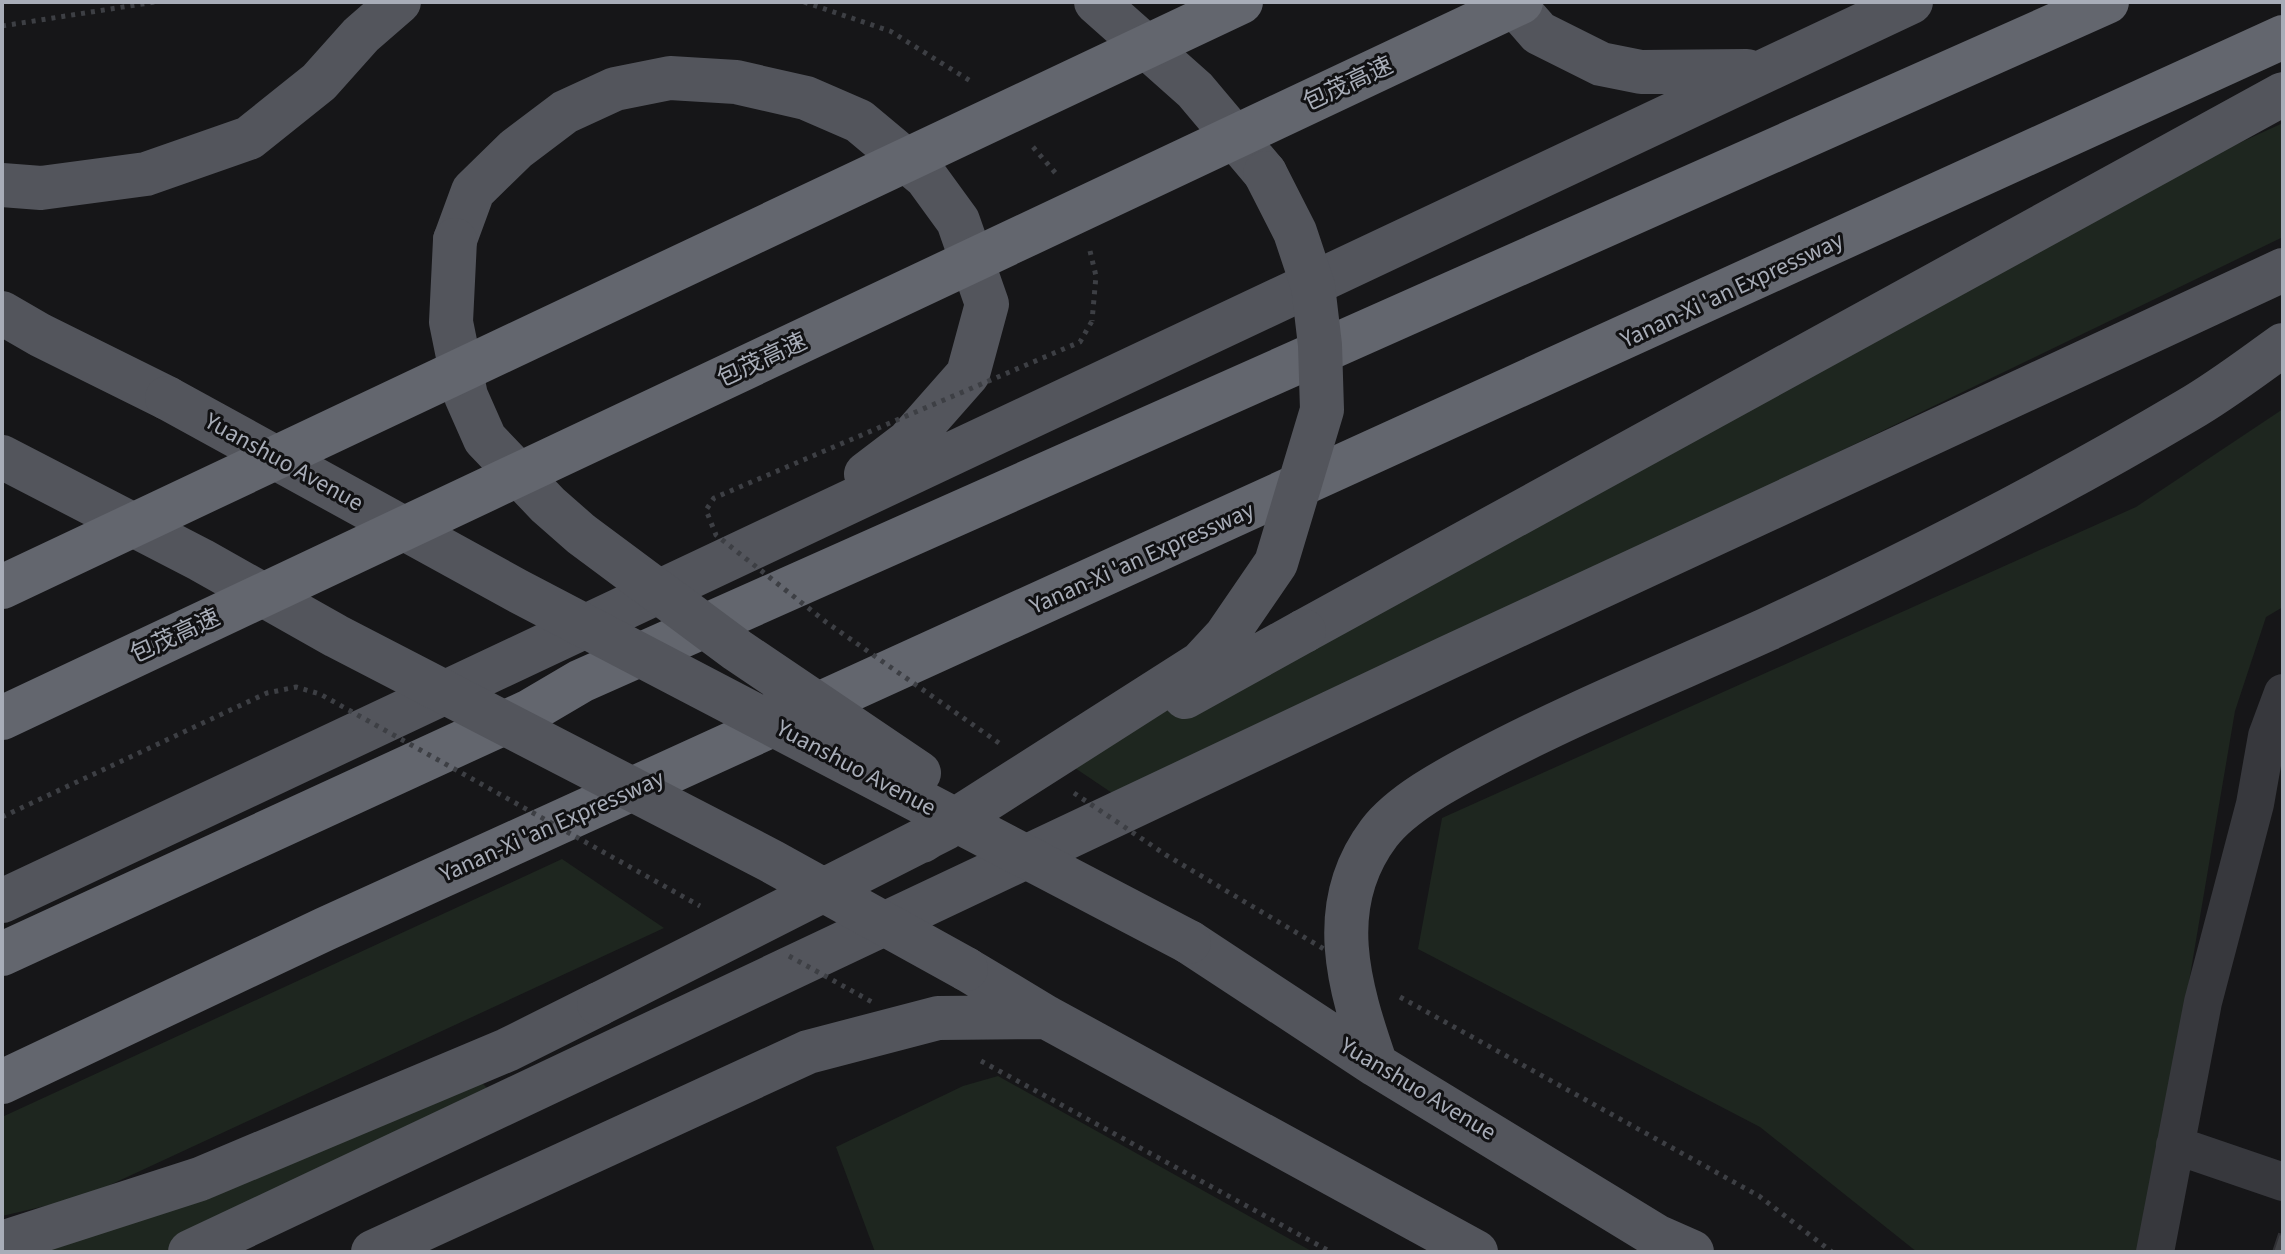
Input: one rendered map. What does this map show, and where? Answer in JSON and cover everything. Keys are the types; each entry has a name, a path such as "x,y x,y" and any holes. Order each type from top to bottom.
{"highway":[{"path":"2,587 1241,2"},
{"name":"包茂高速","path":"2,718 1521,2"},
{"path":"2,954 530,711 581,681 2107,2"},
{"name":"Yanan-Xi 'an Expressway","path":"2,1082 339,923 2283,37"}],"main road":[{"path":"2,185 41,188 146,174 249,138 319,82 361,35 399,2"},
{"path":"922,841 1201,663 1226,636 1276,563 1322,410 1321,358 1313,286 1295,232 1265,173 1195,90 1096,2"},
{"path":"1512,2 1539,33 1601,64 1641,72 1761,71"},
{"path":"2,901 1911,2"},
{"path":"794,527 908,442 968,374 987,304 958,221 926,177 859,121 806,98 736,82 670,78 615,89 565,112 516,149 473,191 455,240 451,322 466,396 485,439 548,505 581,534 737,650 849,726 1189,942"},
{"path":"2,1243 200,1179 507,1050 922,841 2283,94"},
{"path":"190,1252 1433,665 2283,270"},
{"name":"Yuanshuo Avenue","path":"2,313 167,398 516,590 1189,942 1376,1065 1658,1237 1692,1252"},
{"path":"1376,1065 1336,956 1345,949 1354,878 1380,832 1426,791 1539,730 1770,628 2026,501 2191,408 2283,345"},
{"path":"2,457 201,560 336,636 771,861 1046,1017 1476,1252"},
{"path":"373,1252 808,1052 938,1018 1046,1017"},
{"path":"2,1227 195,1166 411,1074 507,1050"}],"street":[{"path":"2155,1252 2203,1002 2275,736 2283,693"},
{"path":"2175,1145 2283,1182"}],"path":[{"path":"2,26 155,2"},
{"path":"1008,749 826,622 740,554 716,535 706,510 714,498 1080,342 1092,321"},
{"path":"2,817 267,693 296,687 320,694 706,910"},
{"path":"1074,793 1166,855 1531,1071 1759,1196 1832,1252"},
{"path":"775,948 913,1024"},
{"path":"975,1058 1331,1252"}],"shaded area":[{"path":"2283,123 2283,237 1121,799 1072,766 1424,549 2053,228"},
{"path":"2283,409 2283,607 2266,617 2235,711 2143,1252 1917,1252 1760,1127 1418,949 1442,818 2136,507"},
{"path":"562,859 664,928 84,1197 2,1216 2,1117"},
{"path":"469,1070 499,1100 174,1252 2,1252"},
{"path":"998,1076 1313,1252 875,1252 836,1147 963,1086"}],"building":[{"path":"2279,1234 2283,1235 2283,1252 2273,1252"}]}
